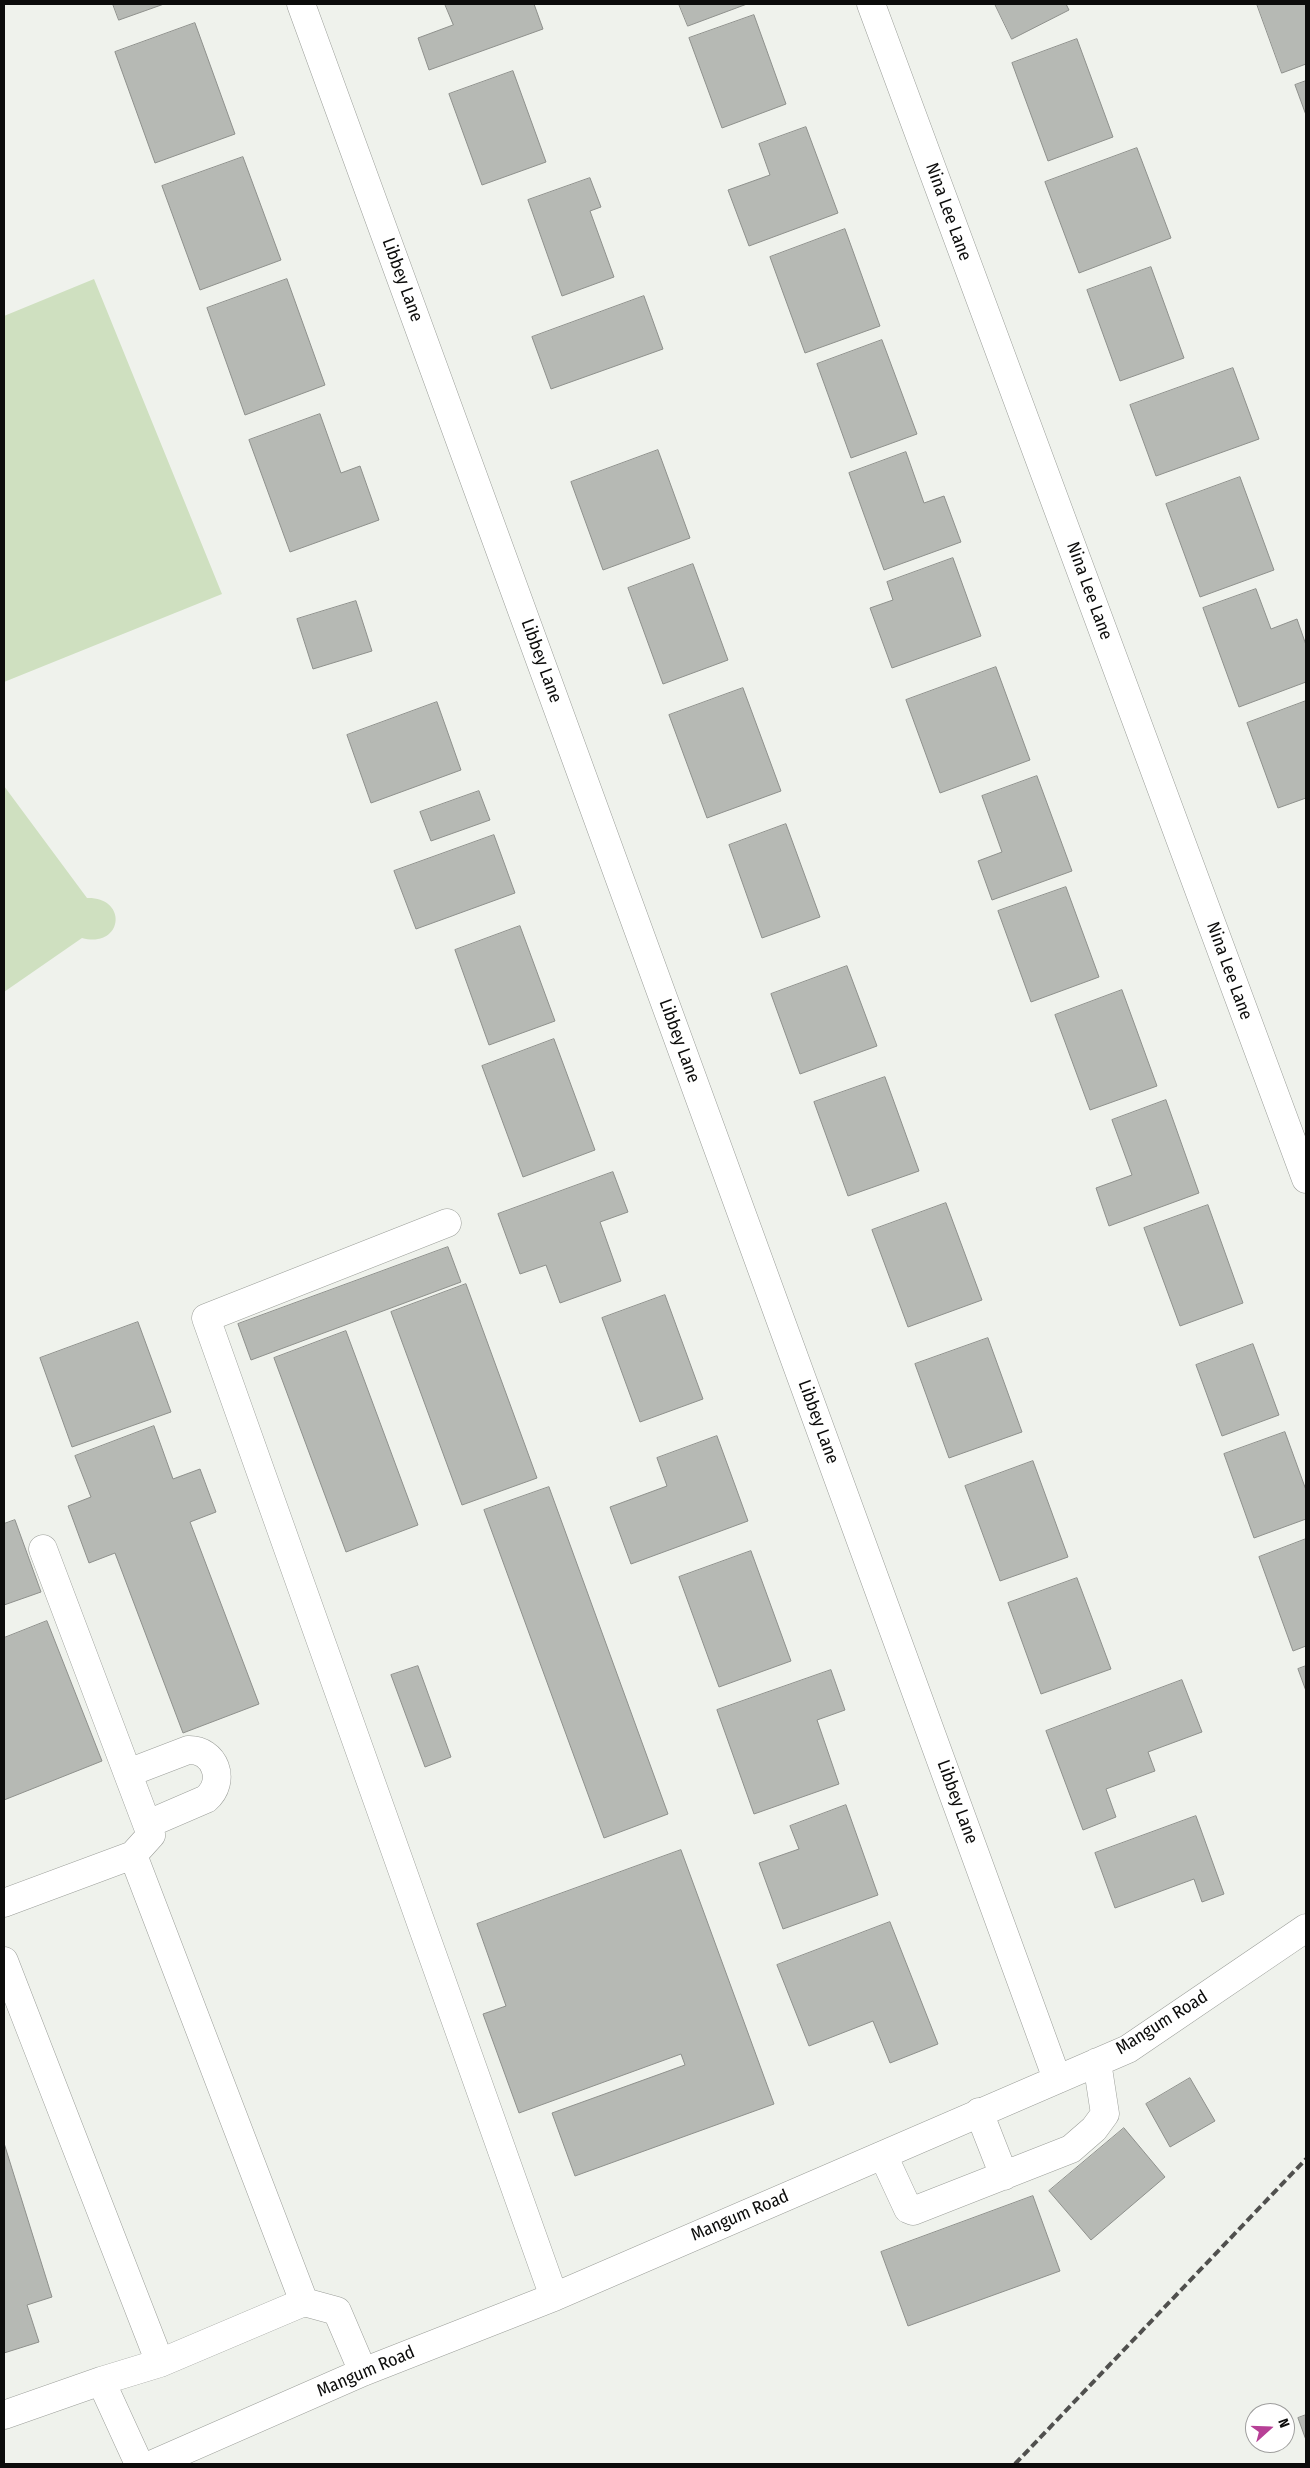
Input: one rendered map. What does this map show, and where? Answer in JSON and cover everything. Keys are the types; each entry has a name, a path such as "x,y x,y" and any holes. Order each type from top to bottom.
{"street":[{"name":"Libbey Lane","path":"302,4 1057,2079"},
{"name":"Nina Lee Lane","path":"871,4 1306,1179"},
{"path":"447,1223 206,1318 554,2297"},
{"path":"4,1903 133,1855 151,1835 43,1549"},
{"path":"128,1773 188,1750 197,1750 205,1753 211,1762 217,1778 212,1794 206,1799 148,1824"},
{"path":"133,1855 304,2302"},
{"name":"Mangum Road","path":"153,2464 363,2372 554,2297 1128,2049 1306,1928"},
{"path":"4,1960 160,2363"},
{"path":"883,2154 908,2209 913,2211 1071,2149 1094,2129 1105,2114 1097,2062"},
{"path":"979,2112 1004,2176"},
{"path":"4,2415 101,2380 160,2363 304,2302 337,2311 363,2372"},
{"path":"101,2380 139,2464"}],"green space":[{"path":"94,279 222,594 4,682 4,316"},
{"path":"4,786 87,898 101,900 110,905 115,913 116,922 113,930 106,936 96,939 82,938 4,992"}],"building":[{"path":"113,4 164,4 119,20"},
{"path":"445,4 534,4 543,29 429,70 418,38 453,25"},
{"path":"679,4 747,4 688,26"},
{"path":"995,4 1066,4 1069,10 1012,39"},
{"path":"1257,4 1306,4 1306,64 1282,73"},
{"path":"754,15 786,104 722,128 689,38"},
{"path":"195,23 235,134 155,163 115,52"},
{"path":"1077,39 1113,137 1048,161 1012,63"},
{"path":"513,71 546,162 482,185 449,94"},
{"path":"1306,81 1306,115 1295,85"},
{"path":"806,127 838,213 749,246 728,190 770,175 759,144"},
{"path":"1137,148 1171,238 1079,273 1045,182"},
{"path":"243,157 281,260 200,290 162,186"},
{"path":"590,178 601,207 590,211 614,277 562,296 528,200"},
{"path":"845,229 880,326 805,353 770,257"},
{"path":"1151,267 1184,358 1120,381 1087,290"},
{"path":"287,279 325,385 245,415 207,308"},
{"path":"644,296 663,349 551,389 532,337"},
{"path":"882,340 917,434 851,458 817,364"},
{"path":"1233,368 1259,439 1156,476 1130,405"},
{"path":"320,414 341,473 360,466 379,520 290,552 249,440"},
{"path":"658,450 690,538 603,570 571,482"},
{"path":"906,452 924,503 944,496 961,542 884,570 849,473"},
{"path":"1240,477 1274,570 1200,597 1166,504"},
{"path":"953,558 981,636 892,668 870,608 893,600 887,582"},
{"path":"693,564 728,660 663,684 628,588"},
{"path":"1256,589 1271,629 1297,619 1306,645 1306,682 1239,707 1203,608"},
{"path":"356,601 372,651 313,669 297,619"},
{"path":"996,667 1030,760 940,793 906,700"},
{"path":"743,688 781,791 707,818 669,715"},
{"path":"1306,701 1306,798 1278,808 1247,723"},
{"path":"437,702 461,770 371,803 347,735"},
{"path":"1037,776 1072,871 992,900 978,861 1002,852 982,796"},
{"path":"479,791 490,820 431,841 420,812"},
{"path":"786,824 820,917 762,938 729,845"},
{"path":"494,835 515,893 416,929 394,871"},
{"path":"1066,887 1099,977 1031,1002 998,911"},
{"path":"520,926 555,1021 489,1045 455,950"},
{"path":"847,966 877,1046 800,1074 771,994"},
{"path":"1122,990 1157,1086 1090,1110 1055,1015"},
{"path":"554,1039 595,1150 523,1177 482,1066"},
{"path":"885,1077 919,1171 848,1196 814,1102"},
{"path":"1166,1100 1199,1193 1109,1226 1096,1188 1132,1175 1112,1120"},
{"path":"613,1172 628,1212 600,1222 621,1281 560,1303 546,1265 520,1274 498,1214"},
{"path":"946,1203 982,1300 908,1327 872,1230"},
{"path":"1208,1205 1243,1303 1180,1326 1144,1228"},
{"path":"448,1247 461,1282 251,1360 238,1324"},
{"path":"466,1284 537,1478 462,1505 391,1312"},
{"path":"665,1295 703,1399 640,1422 602,1318"},
{"path":"138,1322 171,1412 72,1447 40,1358"},
{"path":"346,1331 418,1525 346,1552 274,1358"},
{"path":"988,1338 1022,1432 949,1458 915,1364"},
{"path":"1253,1344 1279,1415 1222,1436 1196,1365"},
{"path":"154,1426 173,1479 200,1469 216,1512 190,1522 259,1704 183,1733 115,1553 89,1563 68,1506 91,1497 75,1456"},
{"path":"1285,1432 1306,1490 1306,1519 1254,1538 1224,1454"},
{"path":"717,1436 748,1521 631,1564 610,1507 667,1486 657,1458"},
{"path":"1033,1461 1068,1557 1000,1581 965,1486"},
{"path":"549,1487 668,1814 604,1838 484,1510"},
{"path":"15,1520 41,1592 4,1605 4,1524"},
{"path":"1306,1539 1306,1646 1293,1651 1259,1557"},
{"path":"751,1551 791,1661 719,1687 679,1577"},
{"path":"1077,1578 1111,1669 1041,1694 1008,1603"},
{"path":"47,1621 102,1761 4,1800 4,1638"},
{"path":"418,1666 451,1757 425,1767 391,1675"},
{"path":"1306,1666 1306,1691 1298,1669"},
{"path":"831,1670 845,1710 817,1720 839,1784 754,1814 717,1710"},
{"path":"1182,1680 1202,1732 1148,1752 1155,1771 1106,1789 1116,1817 1083,1830 1046,1731"},
{"path":"846,1805 878,1895 783,1929 759,1863 799,1849 790,1826"},
{"path":"1196,1816 1224,1894 1202,1902 1194,1879 1115,1908 1095,1853"},
{"path":"681,1850 774,2104 575,2176 552,2113 685,2065 681,2054 519,2113 483,2014 506,2006 477,1924"},
{"path":"890,1922 938,2044 890,2063 873,2021 809,2046 777,1965"},
{"path":"1190,2078 1215,2121 1170,2147 1146,2104"},
{"path":"1124,2128 1165,2177 1091,2240 1049,2191"},
{"path":"4,2143 52,2297 27,2305 39,2342 4,2353"},
{"path":"1033,2196 1060,2271 908,2326 881,2252"},
{"path":"1306,2415 1306,2440 1298,2418"}],"railway":[{"path":"1015,2464 1306,2159"}]}
